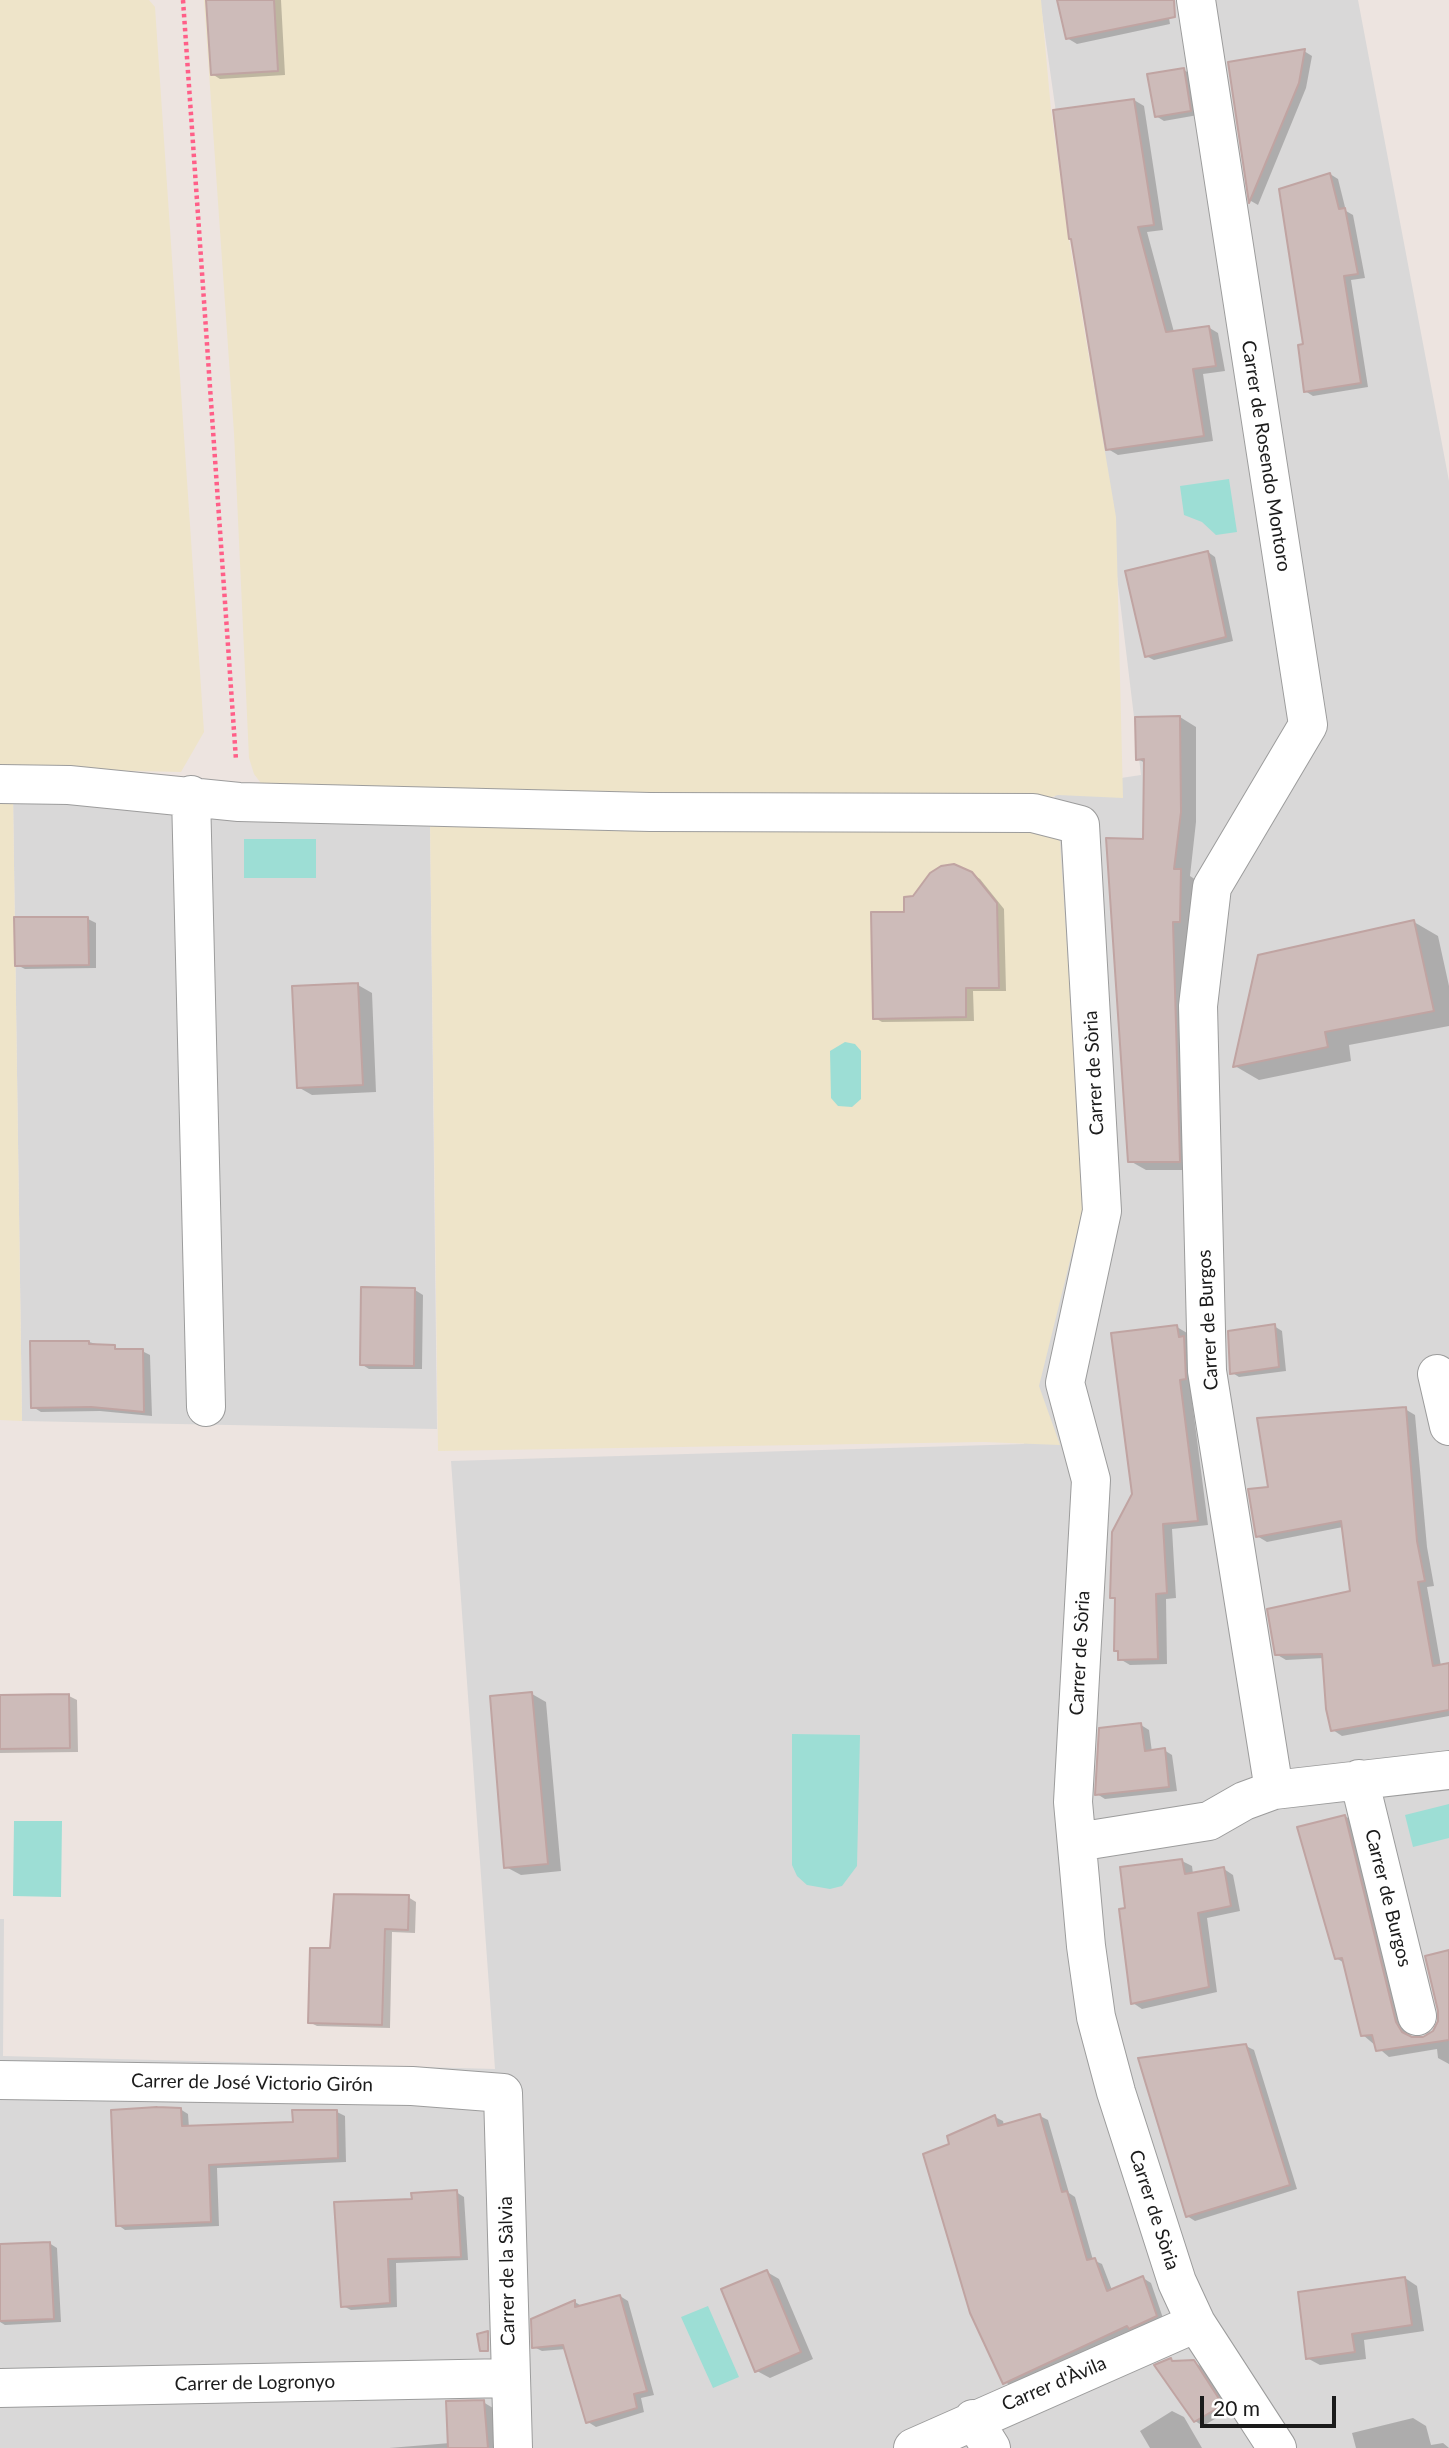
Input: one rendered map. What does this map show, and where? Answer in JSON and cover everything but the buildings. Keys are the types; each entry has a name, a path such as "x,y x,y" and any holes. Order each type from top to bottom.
{"street":[{"name":"Carrer de Rosendo Montoro","path":"1196,0 1308,725 1212,887"},
{"path":"0,784 69,785 191,795 239,802"},
{"path":"191,795 206,1407"},
{"name":"Carrer de Sòria","path":"239,802 650,812 1033,813 1080,825 1102,1211 1065,1383 1091,1480 1073,1802 1086,1946 1096,2017 1116,2092 1177,2282 1196,2323 1277,2448"},
{"name":"Carrer de Burgos","path":"1212,887 1198,1006 1207,1371 1274,1790"},
{"path":"1437,1374 1449,1426"},
{"path":"1077,1842 1209,1821 1244,1801 1274,1790 1449,1770"},
{"name":"Carrer de Burgos","path":"1359,1779 1418,2016"},
{"name":"Carrer de José Victorio Girón","path":"0,2080 400,2085 503,2093"},
{"name":"Carrer de la Sàlvia","path":"503,2093 513,2448"},
{"name":"Carrer d'Àvila","path":"913,2448 982,2434 1196,2323"},
{"name":"Carrer de Logronyo","path":"0,2388 510,2378"}],"path":[{"path":"183,0 239,802"}],"shaded area":[{"path":"0,0 149,0 155,7 204,732 181,772 0,768"},
{"path":"204,0 1041,0 1051,110 1068,233 1116,517 1123,798 1058,795 1038,801 263,786 254,774 249,758 234,433"},
{"path":"1040,0 1358,0 1449,481 1449,2448 0,2448 0,1919 4,1919 3,2056 495,2069 451,1461 1024,1444 1079,1187 1054,788 1141,775 1090,352"},
{"path":"0,796 13,796 22,1421 0,1420"},
{"path":"13,796 430,818 437,1429 22,1421"},
{"path":"430,818 1031,825 1060,841 1084,1204 1039,1386 1060,1445 983,1442 438,1451"}],"water":[{"path":"1229,479 1237,532 1216,535 1202,522 1184,515 1180,486"},
{"path":"244,839 316,839 316,878 244,878"},
{"path":"845,1042 855,1044 861,1051 861,1099 852,1107 838,1106 831,1098 830,1051"},
{"path":"792,1734 860,1735 857,1866 842,1886 830,1889 807,1885 797,1876 792,1865"},
{"path":"1449,1804 1449,1838 1413,1847 1405,1815"},
{"path":"14,1821 62,1821 61,1897 13,1896"},
{"path":"708,2306 739,2377 713,2388 681,2317"}]}
